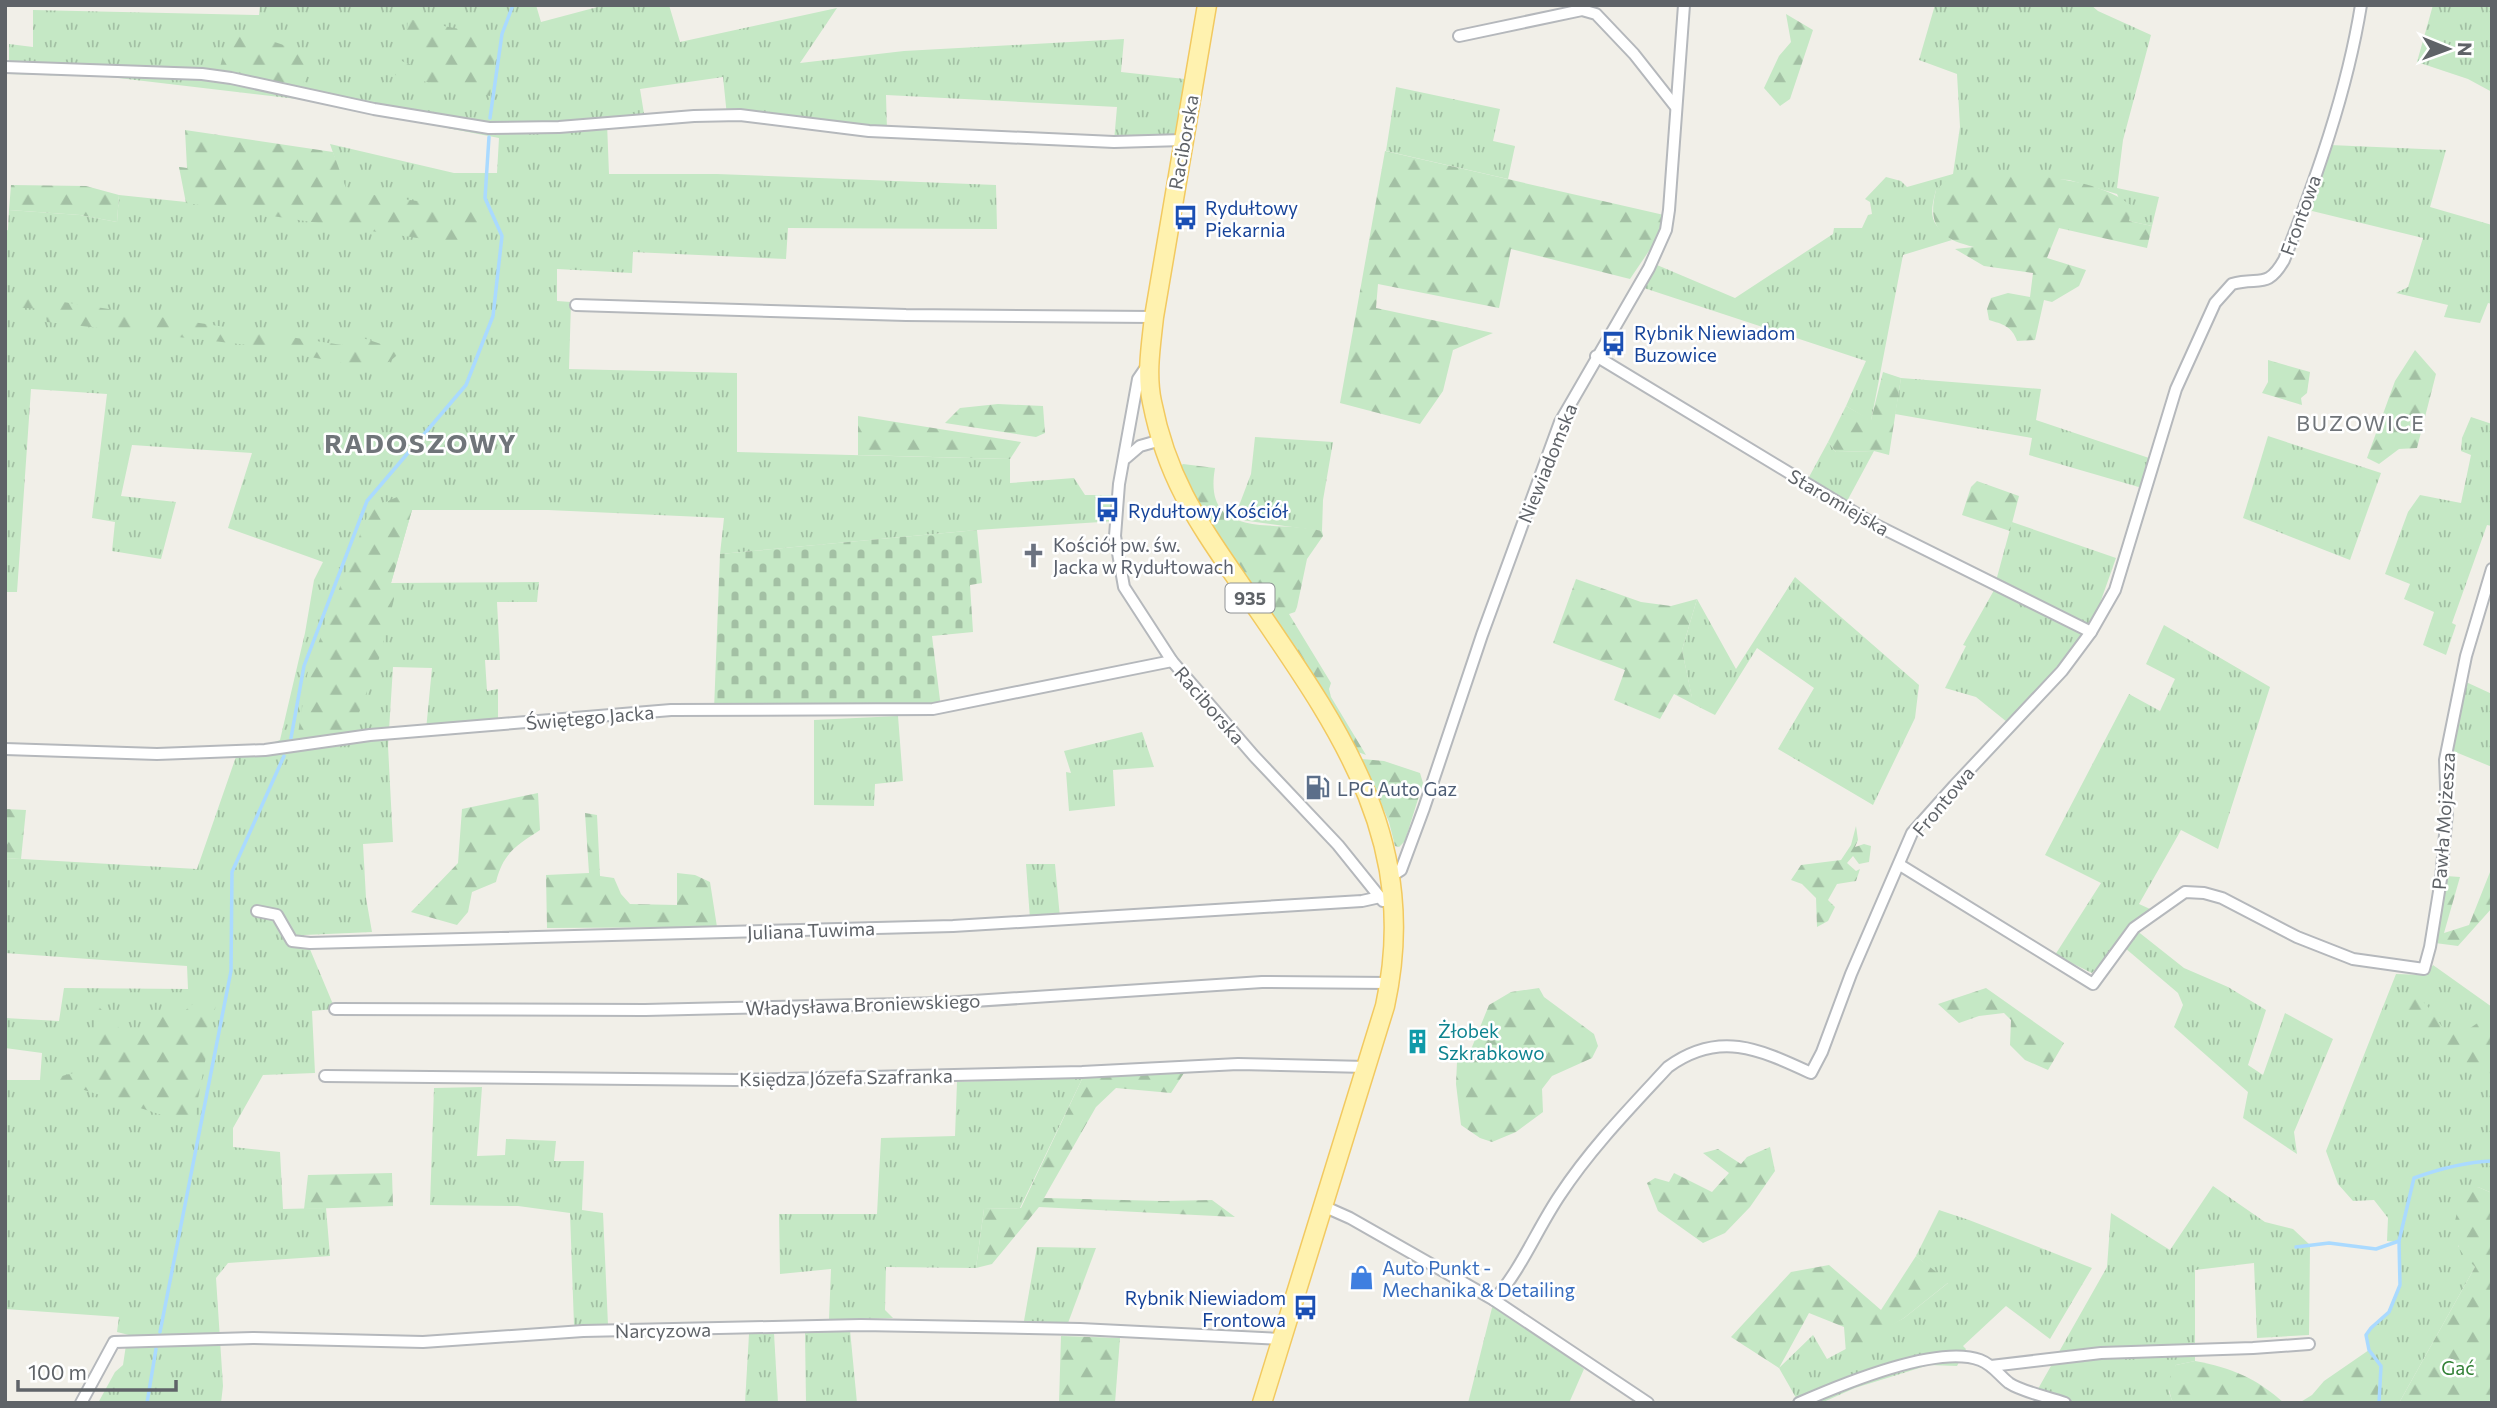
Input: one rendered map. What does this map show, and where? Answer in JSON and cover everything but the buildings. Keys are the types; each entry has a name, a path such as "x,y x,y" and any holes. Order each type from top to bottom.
{"main road":[{"name":"Raciborska","path":"1207,5 1154,317 1149,363 1151,399 1173,477 1192,513 1321,703 1354,763 1379,826 1394,909 1390,983 1329,1208 1262,1403"}],"street":[{"name":"Niewiadomska","path":"1390,877 1401,870 1482,635 1560,422 1649,268 1666,230 1684,5"},
{"name":"Frontowa","path":"1494,1300 1506,1287 1535,1235 1588,1156 1668,1067 1681,1058 1711,1047 1747,1047 1770,1054 1811,1073 1912,833 2062,671 2091,632 2115,590 2176,389 2215,303 2232,284 2269,279 2276,274 2284,260 2327,138 2355,41 2361,5"},
{"path":"1460,36 1517,22 1589,10 1634,54 1675,106"},
{"path":"5,67 202,74 489,128 559,127 694,116 740,116 869,131 1114,142 1183,140"},
{"path":"576,305 920,315 1154,317"},
{"name":"Staromiejska","path":"1596,356 1872,523 2091,632"},
{"name":"Raciborska","path":"1149,363 1138,379 1119,484 1115,536 1124,587 1172,661 1254,756 1338,845 1380,897 1394,909"},
{"path":"1124,460 1140,446 1161,440"},
{"name":"Pawła Mojżesza","path":"1900,865 2093,984 2134,928 2185,892 2222,898 2297,937 2353,959 2424,969 2441,879 2447,812 2445,760 2466,656 2492,569"},
{"name":"Świętego Jacka","path":"5,749 157,754 251,751 370,735 671,710 933,709 1172,661"},
{"name":"Juliana Tuwima","path":"257,911 277,915 292,941 310,943 953,926 1362,901 1380,897"},
{"name":"Władysława Broniewskiego","path":"335,1009 645,1010 944,1003 1262,982 1390,983"},
{"name":"Księdza Józefa Szafranka","path":"325,1076 736,1080 1082,1072 1238,1064 1367,1067"},
{"path":"1329,1208 1494,1300 1648,1403"},
{"name":"Narcyzowa","path":"81,1403 114,1342 253,1338 423,1342 583,1331 861,1325 1080,1329 1282,1339"},
{"path":"1992,1366 2101,1353 2309,1344"},
{"path":"1799,1403 1873,1374 1933,1358 1958,1355 1979,1359 1992,1366 2010,1384 2065,1403"}],"green space":[{"path":"260,5 536,5 541,22 605,5 669,5 680,42 837,8 800,63 904,51 1124,39 1121,72 1194,80 1183,140 1114,141 1117,107 886,95 887,131 727,116 723,77 640,89 645,120 607,123 609,174 717,174 996,185 997,229 788,228 786,259 633,252 632,273 557,269 557,301 571,302 569,369 737,373 737,452 1010,459 1010,483 1074,478 1085,495 1118,495 1116,521 977,530 720,554 724,518 548,510 412,510 391,583 539,582 537,602 497,602 500,660 485,660 487,691 498,689 498,720 426,730 432,668 393,667 388,746 393,842 363,844 366,898 372,932 304,935 335,1009 312,1011 315,1073 263,1075 233,1128 233,1147 280,1152 283,1209 326,1208 330,1256 228,1263 216,1278 223,1386 221,1403 98,1403 115,1372 123,1365 126,1345 165,1347 204,1343 145,1339 117,1332 119,1317 5,1309 5,1080 40,1080 42,1053 5,1048 5,1018 59,1021 64,988 188,989 187,966 5,953 5,858 197,869 238,751 251,751 280,740 305,633 314,580 323,562 228,528 252,453 132,445 121,496 176,502 161,559 112,551 115,522 92,518 107,394 31,389 17,592 5,592 5,231 8,230 9,210 80,215 117,222 119,195 186,202 186,186 179,167 346,191 330,144 454,173 497,173 499,138 297,99 110,77 9,74 9,44 33,47 33,10 259,15"},
{"path":"1935,5 2091,5 2098,11 2151,35 2123,140 2117,188 2159,197 2152,226 2129,221 2117,194 2069,180 1982,175 1936,190 1932,206 1933,218 1939,229 1952,240 1903,255 1871,421 1846,406 1866,361 1644,288 1657,265 1735,298 1833,234 1834,228 1862,228 1868,215 1872,214 1870,202 1865,199 1886,177 1901,181 1907,187 1953,174 1960,127 1957,74 1919,60"},
{"path":"2433,5 2492,5 2492,92 2468,79 2417,62"},
{"path":"1786,14 1813,30 1790,99 1780,106 1764,88 1779,56 1791,42"},
{"path":"408,19 490,35 499,28 490,96 395,75 399,60 422,69 431,53 406,38"},
{"path":"251,34 313,55 302,87 219,71 228,37"},
{"path":"1396,87 1500,109 1493,141 1515,146 1508,179 1386,151"},
{"path":"185,130 333,152 347,191 480,210 483,231 479,244 470,246 186,203 179,167 187,168"},
{"path":"2330,145 2446,150 2430,207 2492,225 2492,304 2488,303 2480,323 2444,317 2448,305 2396,293 2408,287 2423,238 2308,210"},
{"path":"1385,151 1664,215 1659,236 1630,279 1511,249 1499,308 1378,284 1376,308 1493,333 1453,350 1443,391 1420,424 1340,403"},
{"path":"1953,174 2046,177 2093,186 2132,206 2129,221 2152,226 2147,248 2059,228 2047,258 2086,270 2079,286 2052,302 2044,300 2035,340 2017,341 2009,329 1989,320 1987,309 1991,298 2008,293 2030,297 2033,273 1984,266 1955,249 1974,247 1952,240 1938,229 1933,213 1936,190"},
{"path":"11,185 86,186 119,195 117,222 80,215 9,210"},
{"path":"5,293 342,345 354,335 402,351 389,362 374,369 248,345 47,322 44,309 5,307"},
{"path":"2415,350 2436,374 2417,448 2399,449 2379,464 2367,458 2395,381"},
{"path":"2268,360 2310,372 2307,393 2301,398 2302,405 2262,393 2268,382"},
{"path":"1883,372 1901,378 1889,455 1874,451 1836,452 1828,442 1846,406 1871,420"},
{"path":"1901,378 2041,389 2036,420 2152,459 2142,488 2029,455 2032,438 1895,414"},
{"path":"998,404 1043,406 1045,433 1036,437 945,423 960,408"},
{"path":"858,416 1021,442 1010,459 858,455"},
{"path":"2471,417 2492,424 2492,526 2487,525 2452,623 2456,625 2446,655 2423,645 2434,612 2404,599 2410,584 2385,574 2408,512 2420,495 2461,503 2471,455 2461,451 2462,438"},
{"path":"2268,436 2381,473 2350,560 2243,518"},
{"path":"1255,437 1333,442 1323,500 1322,531 1234,519 1251,474"},
{"path":"1828,442 1836,452 1874,451 1846,503 1809,477"},
{"path":"1183,464 1215,468 1214,491 1220,507 1231,517 1246,523 1322,531 1323,536 1307,559 1297,607 1295,612 1289,614 1331,683 1331,697 1366,755 1358,752 1208,528 1179,467"},
{"path":"1977,481 2019,496 2010,531 1962,515 1971,487"},
{"path":"424,485 412,510 391,583 394,599 380,656 353,729 297,740 308,670 370,509"},
{"path":"2012,522 2116,558 2099,606 2073,650 2007,722 1976,697 1945,688 1966,646 1963,645 1993,592"},
{"path":"977,530 982,583 970,585 973,632 932,636 941,708 714,710 720,554"},
{"path":"1795,577 1919,685 1915,718 1873,805 1778,749 1814,688 1757,648 1715,715 1701,708 1692,698 1682,650 1697,599 1736,669"},
{"path":"1576,579 1641,602 1671,606 1697,599 1682,650 1692,697 1701,708 1674,694 1660,719 1614,700 1625,670 1553,643"},
{"path":"2164,625 2270,687 2218,849 2181,830 2139,904 2150,909 2092,973 2055,955 2101,883 2045,855 2129,694 2160,711 2175,679 2146,664"},
{"path":"2466,682 2492,694 2492,767 2453,751"},
{"path":"898,716 903,781 875,784 874,806 814,805 814,720"},
{"path":"1142,732 1154,767 1113,770 1115,806 1069,811 1066,772 1071,773 1064,751"},
{"path":"1362,759 1384,761 1420,773 1423,783 1405,841 1399,847 1395,846 1389,822"},
{"path":"538,793 540,830 512,851 502,864 496,882 472,892 468,912 457,925 411,912 458,863 462,809"},
{"path":"5,809 26,810 21,859 5,858"},
{"path":"585,813 597,815 600,876 614,878 621,894 630,904 677,905 677,873 695,875 710,882 717,927 547,928 546,875 589,873"},
{"path":"1856,826 1858,840 1855,847 1864,844 1871,846 1869,862 1859,864 1853,856 1847,863 1856,871 1860,869 1856,881 1837,884 1828,900 1835,907 1828,921 1817,927 1816,898 1802,884 1791,880 1801,865 1841,860 1851,845"},
{"path":"1026,864 1055,864 1060,918 1030,919"},
{"path":"2492,867 2492,908 2458,946 2435,943 2446,876 2460,877 2444,933 2469,925"},
{"path":"2136,930 2184,968 2228,987 2266,1010 2248,1065 2263,1075 2285,1013 2333,1039 2294,1132 2297,1154 2243,1118 2248,1092 2174,1027 2183,1005 2178,993 2125,948"},
{"path":"2433,965 2492,1007 2492,1193 2478,1187 2458,1246 2475,1267 2399,1403 2379,1403 2381,1366 2369,1350 2366,1335 2389,1312 2400,1285 2398,1242 2387,1241 2388,1218 2374,1200 2353,1201 2338,1184 2326,1151 2396,974 2426,975"},
{"path":"1539,988 1544,997 1594,1034 1598,1046 1592,1058 1552,1076 1542,1089 1543,1112 1516,1132 1492,1142 1480,1138 1461,1125 1456,1084 1457,1062 1472,1047 1489,1005 1511,992"},
{"path":"1986,988 2064,1043 2048,1070 2025,1060 2010,1045 2011,1020 2004,1013 1979,1016 1959,1023 1938,1004"},
{"path":"2407,994 2421,1000 2449,1034 2463,1033 2492,1013 2492,1074 2451,1060 2445,1040 2421,1032 2406,1007"},
{"path":"201,997 216,1004 193,1125 50,1079 101,1066 93,1036 98,1006 130,1039 143,1033 168,1006 180,1015"},
{"path":"1184,1073 1171,1093 1116,1088 1096,1107 1044,1198 1212,1200 1235,1217 1039,1207 992,1264 976,1268 984,1209 1021,1208 1083,1077"},
{"path":"1083,1077 1020,1208 984,1209 976,1268 886,1267 885,1310 893,1318 829,1320 831,1269 780,1274 779,1214 877,1214 881,1138 955,1136 957,1082"},
{"path":"482,1087 477,1156 505,1155 506,1139 556,1141 554,1161 584,1161 582,1210 603,1213 608,1325 574,1325 570,1213 518,1206 430,1205 434,1088"},
{"path":"1770,1147 1775,1171 1750,1207 1725,1233 1703,1243 1658,1211 1647,1183 1655,1178 1669,1182 1674,1173 1712,1192 1729,1173 1703,1153 1718,1149 1741,1164 1747,1157"},
{"path":"392,1173 393,1206 304,1209 308,1175"},
{"path":"2213,1186 2265,1222 2293,1229 2310,1245 2309,1335 2257,1338 2254,1263 2195,1270 2195,1361 2176,1365 2169,1392 2173,1403 2055,1403 2034,1396 2107,1267 2111,1213 2170,1250"},
{"name":"Gać","path":"2478,1187 2492,1193 2492,1403 2399,1403 2475,1267 2459,1248 2455,1236 2455,1219 2466,1199"},
{"path":"1939,1210 2092,1268 2050,1339 2006,1306 1963,1346 1966,1349 1957,1366 1929,1365 1855,1388 1821,1403 1799,1403 1779,1368 1813,1335 1827,1359 1904,1318 1948,1283 1916,1256"},
{"path":"1037,1247 1096,1248 1068,1323 1024,1321"},
{"path":"1916,1256 1949,1282 1904,1318 1846,1353 1844,1327 1809,1313 1779,1368 1731,1337 1791,1272 1829,1265 1881,1310"},
{"path":"1494,1300 1584,1369 1569,1403 1468,1403"},
{"path":"850,1330 857,1403 806,1403 805,1333"},
{"path":"774,1333 778,1403 745,1403 749,1334"},
{"path":"1061,1336 1120,1338 1115,1403 1059,1403"},
{"path":"2369,1350 2381,1366 2379,1403 2299,1403 2312,1395 2324,1381"},
{"path":"2195,1361 2243,1375 2284,1403 2173,1403 2169,1383 2173,1370 2176,1365"}],"waterway":[{"path":"490,118 502,34 513,5"},
{"path":"291,738 304,666 367,501 466,385 493,316 502,236 485,198 489,137"},
{"path":"160,1332 231,971 232,872 284,756"},
{"path":"2379,1403 2381,1366 2369,1350 2366,1335 2389,1312 2400,1285 2399,1241 2414,1178 2452,1166 2492,1161"},
{"path":"2296,1247 2329,1243 2376,1249 2399,1241"},
{"path":"147,1403 156,1349"}],"place":[{"name":"Rydułtowy Piekarnia","path":"1185,218"},
{"name":"Rybnik Niewiadom Buzowice","path":"1614,343"},
{"name":"Rydułtowy Kościół","path":"1108,510"},
{"name":"Kościół pw. św. Jacka w Rydułtowach","path":"1033,555"},
{"name":"LPG Auto Gaz","path":"1317,788"},
{"name":"Żłobek Szkrabkowo","path":"1418,1041"},
{"name":"Auto Punkt - Mechanika & Detailing","path":"1362,1278"},
{"name":"Rybnik Niewiadom Frontowa","path":"1306,1308"}],"district":[{"name":"BUZOWICE","path":"2361,422"},
{"name":"RADOSZOWY","path":"421,442"}]}
